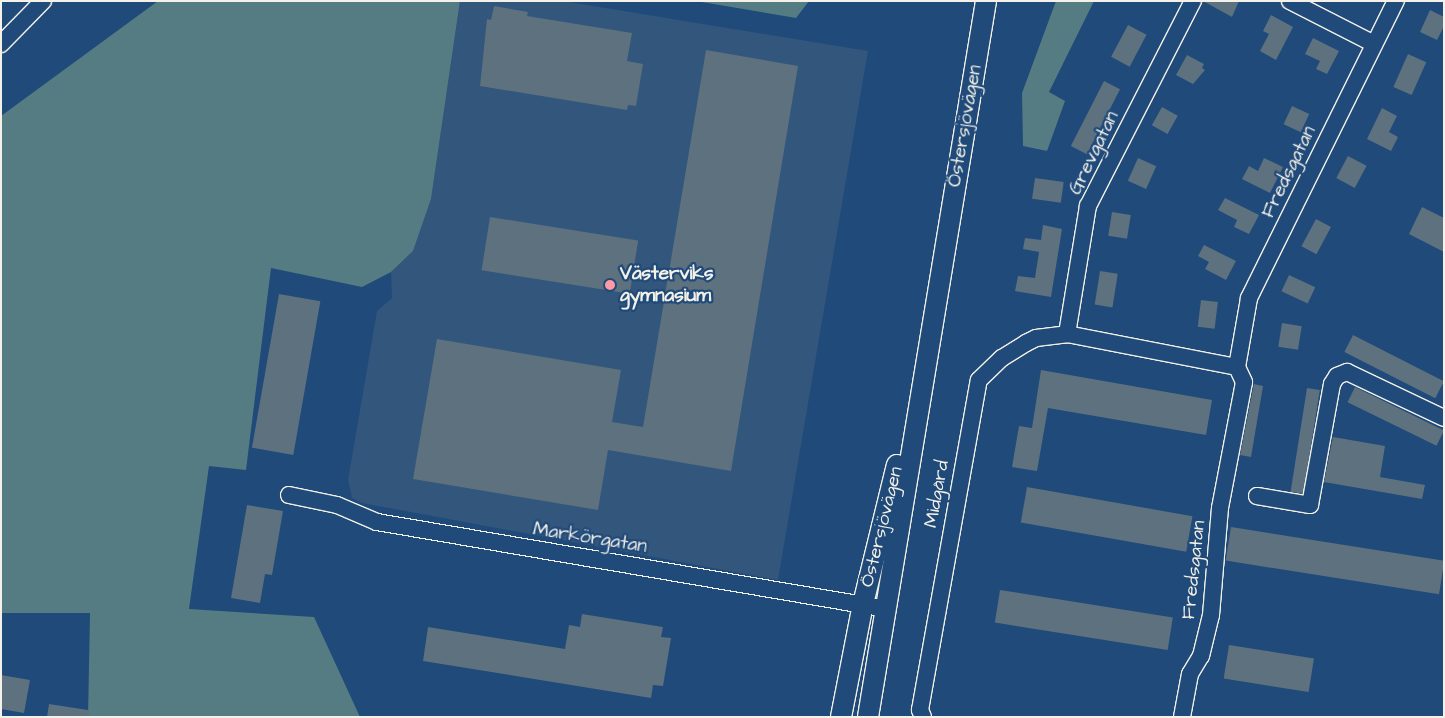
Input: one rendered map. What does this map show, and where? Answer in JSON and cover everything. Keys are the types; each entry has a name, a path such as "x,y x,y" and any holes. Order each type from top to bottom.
{"main road":[{"name":"Östersjövägen","path":"868,717 887,608 928,339 986,1"},
{"name":"Östersjövägen","path":"841,717 863,604 928,339"}],"street":[{"path":"1,44 43,1"},
{"name":"Grevgatan","path":"1067,334 1088,206 1193,1"},
{"path":"1290,1 1374,44"},
{"name":"Fredsgatan","path":"1182,717 1190,674 1201,656 1211,616 1220,508 1244,382 1236,367 1249,298 1396,1"},
{"path":"1067,334 1236,367"},
{"name":"Midgård","path":"923,717 920,710 979,380 1002,358 1036,338 1067,334"},
{"path":"1257,496 1310,505 1332,384 1337,376 1348,372 1444,418"},
{"name":"Markörgatan","path":"289,495 337,505 386,524 887,608"}],"shaded area":[{"name":"Västerviks gymnasium","path":"460,1 563,1 868,51 778,580 362,503 352,498 348,480 377,311 392,298 391,272 413,251 431,199"}],"green space":[{"path":"158,1 460,1 431,199 413,251 391,272 362,287 271,268 246,470 209,466 189,609 314,617 360,717 88,717 90,613 1,613 1,116"},
{"path":"696,1 809,1 796,18"},
{"path":"1056,1 1094,1 1049,92 1065,101 1047,151 1023,146 1022,93"}],"building":[{"path":"1203,1 1239,1 1232,17"},
{"path":"494,6 528,12 527,16 632,33 627,61 643,64 636,106 628,105 627,110 480,86 487,19 491,20"},
{"path":"1430,10 1444,17 1444,26 1437,40 1420,32"},
{"path":"1271,15 1293,27 1276,60 1260,51 1269,34 1263,31"},
{"path":"1128,25 1147,35 1130,67 1111,57"},
{"path":"1313,38 1339,51 1327,74 1316,69 1320,61 1305,54"},
{"path":"706,50 798,66 731,471 608,450 598,510 413,479 437,339 621,370 612,422 643,427"},
{"path":"1408,54 1426,62 1412,95 1393,87"},
{"path":"1187,55 1204,64 1202,68 1205,70 1193,84 1176,75"},
{"path":"1104,81 1120,89 1087,154 1071,146"},
{"path":"1292,106 1309,114 1301,132 1284,124"},
{"path":"1162,107 1178,116 1168,134 1152,125"},
{"path":"1382,108 1397,116 1389,132 1398,137 1391,151 1367,139"},
{"path":"1348,156 1367,166 1355,188 1336,178"},
{"path":"1138,158 1156,166 1146,189 1128,181"},
{"path":"1264,158 1283,167 1270,193 1242,179 1249,166 1258,171"},
{"path":"1035,178 1064,182 1061,203 1032,199"},
{"path":"1225,198 1259,215 1249,234 1234,227 1237,220 1218,210"},
{"path":"1422,207 1444,218 1444,252 1409,234"},
{"path":"1112,212 1131,215 1127,239 1108,236"},
{"path":"490,217 638,240 630,294 482,270"},
{"path":"1316,219 1331,227 1316,254 1301,246"},
{"path":"1043,225 1062,229 1051,297 1015,291 1018,276 1035,278 1039,252 1023,249 1025,238 1041,240"},
{"path":"1204,245 1236,261 1226,280 1205,269 1209,262 1198,256"},
{"path":"1100,271 1118,274 1112,307 1095,305"},
{"path":"1289,275 1315,287 1308,304 1281,291"},
{"path":"279,294 320,301 293,455 252,448"},
{"path":"1201,300 1218,302 1215,329 1198,327"},
{"path":"1282,323 1302,326 1298,350 1278,347"},
{"path":"1353,335 1444,381 1435,398 1344,352"},
{"path":"1041,370 1212,400 1206,435 1048,408 1037,471 1012,467 1019,426 1032,428"},
{"path":"1254,384 1263,386 1251,457 1240,455"},
{"path":"1355,387 1444,430 1437,446 1348,402"},
{"path":"1307,388 1320,390 1303,494 1291,492"},
{"path":"1333,437 1385,446 1380,477 1425,485 1422,499 1324,482"},
{"path":"1027,487 1192,516 1186,552 1021,522"},
{"path":"247,505 283,511 272,575 265,574 260,603 231,598"},
{"path":"1231,527 1444,561 1439,594 1226,561"},
{"path":"1000,590 1173,617 1168,650 995,623"},
{"path":"582,614 663,627 661,637 671,638 663,686 653,685 651,698 423,661 428,627 565,649 569,625 580,627"},
{"path":"1229,645 1314,658 1309,692 1224,679"},
{"path":"1,675 30,680 24,713 1,709"},
{"path":"49,704 88,710 88,717 47,717"}],"place":[{"name":"Västerviks gymnasium","path":"610,285"}]}
